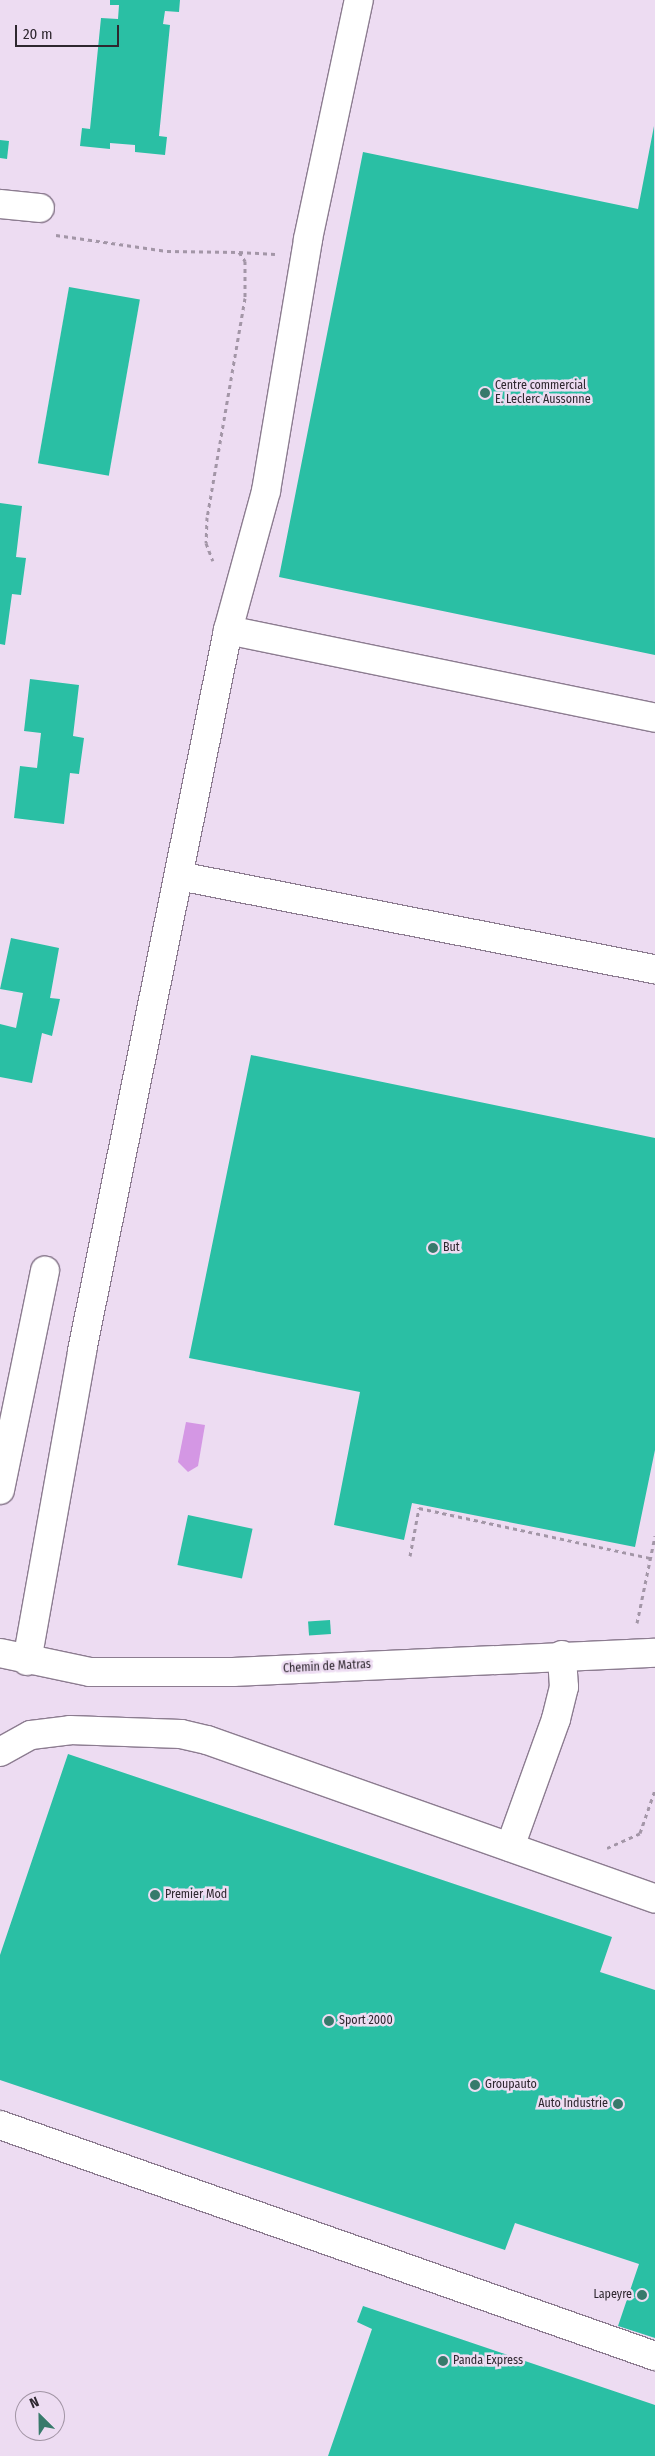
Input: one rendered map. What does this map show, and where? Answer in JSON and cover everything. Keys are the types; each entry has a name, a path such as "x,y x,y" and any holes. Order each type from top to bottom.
{"street":[{"path":"27,1661 82,1351 228,630 241,573 266,491 308,239 360,0"},
{"path":"0,204 40,208"},
{"path":"228,630 655,718"},
{"path":"179,876 655,969"},
{"path":"0,1490 45,1271"},
{"name":"Chemin de Matras","path":"0,1653 27,1661 90,1672 233,1672 562,1655 655,1653"},
{"path":"510,1847 556,1719 564,1687 562,1655"},
{"path":"0,1752 31,1735 49,1732 181,1734 655,1899"},
{"path":"0,2125 655,2356"}],"path":[{"path":"40,208 44,234 167,251 239,252 245,261 244,298 206,543 209,558 224,570 241,573"},
{"path":"410,1556 419,1508 650,1558"},
{"path":"637,1626 655,1536"},
{"path":"592,1877 602,1850 640,1833 655,1790"}],"shaded area":[{"path":"186,1422 205,1425 198,1466 188,1472 178,1462"}],"building":[{"path":"110,0 180,0 179,12 165,11 163,24 170,25 159,136 167,137 165,155 135,152 135,145 110,143 110,149 80,146 82,128 90,129 101,18 118,19 119,5 110,5"},
{"name":"Centre commercial E. Leclerc Aussonne","path":"654,126 655,655 279,577 363,152 638,209"},
{"path":"0,140 9,141 7,159 0,158"},
{"path":"69,287 140,300 109,476 38,463"},
{"path":"0,503 22,506 16,557 26,558 21,595 12,594 5,645 0,644"},
{"path":"30,679 79,685 73,736 84,738 79,774 70,773 64,824 14,818 20,766 37,768 41,733 24,731"},
{"path":"11,938 59,948 50,998 60,999 52,1036 42,1033 32,1083 0,1077 0,1024 16,1028 23,993 0,989"},
{"name":"But","path":"251,1055 655,1138 655,1450 635,1547 412,1503 404,1540 334,1525 360,1392 189,1358"},
{"path":"188,1515 253,1529 242,1579 177,1565"},
{"path":"330,1620 331,1634 309,1636 308,1622"},
{"path":"68,1754 612,1937 600,1972 655,1990 655,2338 618,2326 639,2264 515,2223 505,2250 0,2080 0,1955"},
{"name":"Panda Express","path":"363,2306 655,2405 655,2456 328,2456 372,2329 357,2322"}],"place":[{"name":"Centre commercial E. Leclerc Aussonne","path":"485,393"},
{"name":"But","path":"433,1248"},
{"name":"Premier Mod","path":"155,1895"},
{"name":"Sport 2000","path":"329,2021"},
{"name":"Groupauto","path":"475,2085"},
{"name":"Auto Industrie","path":"618,2104"},
{"name":"Lapeyre","path":"642,2295"},
{"name":"Panda Express","path":"443,2361"}]}
